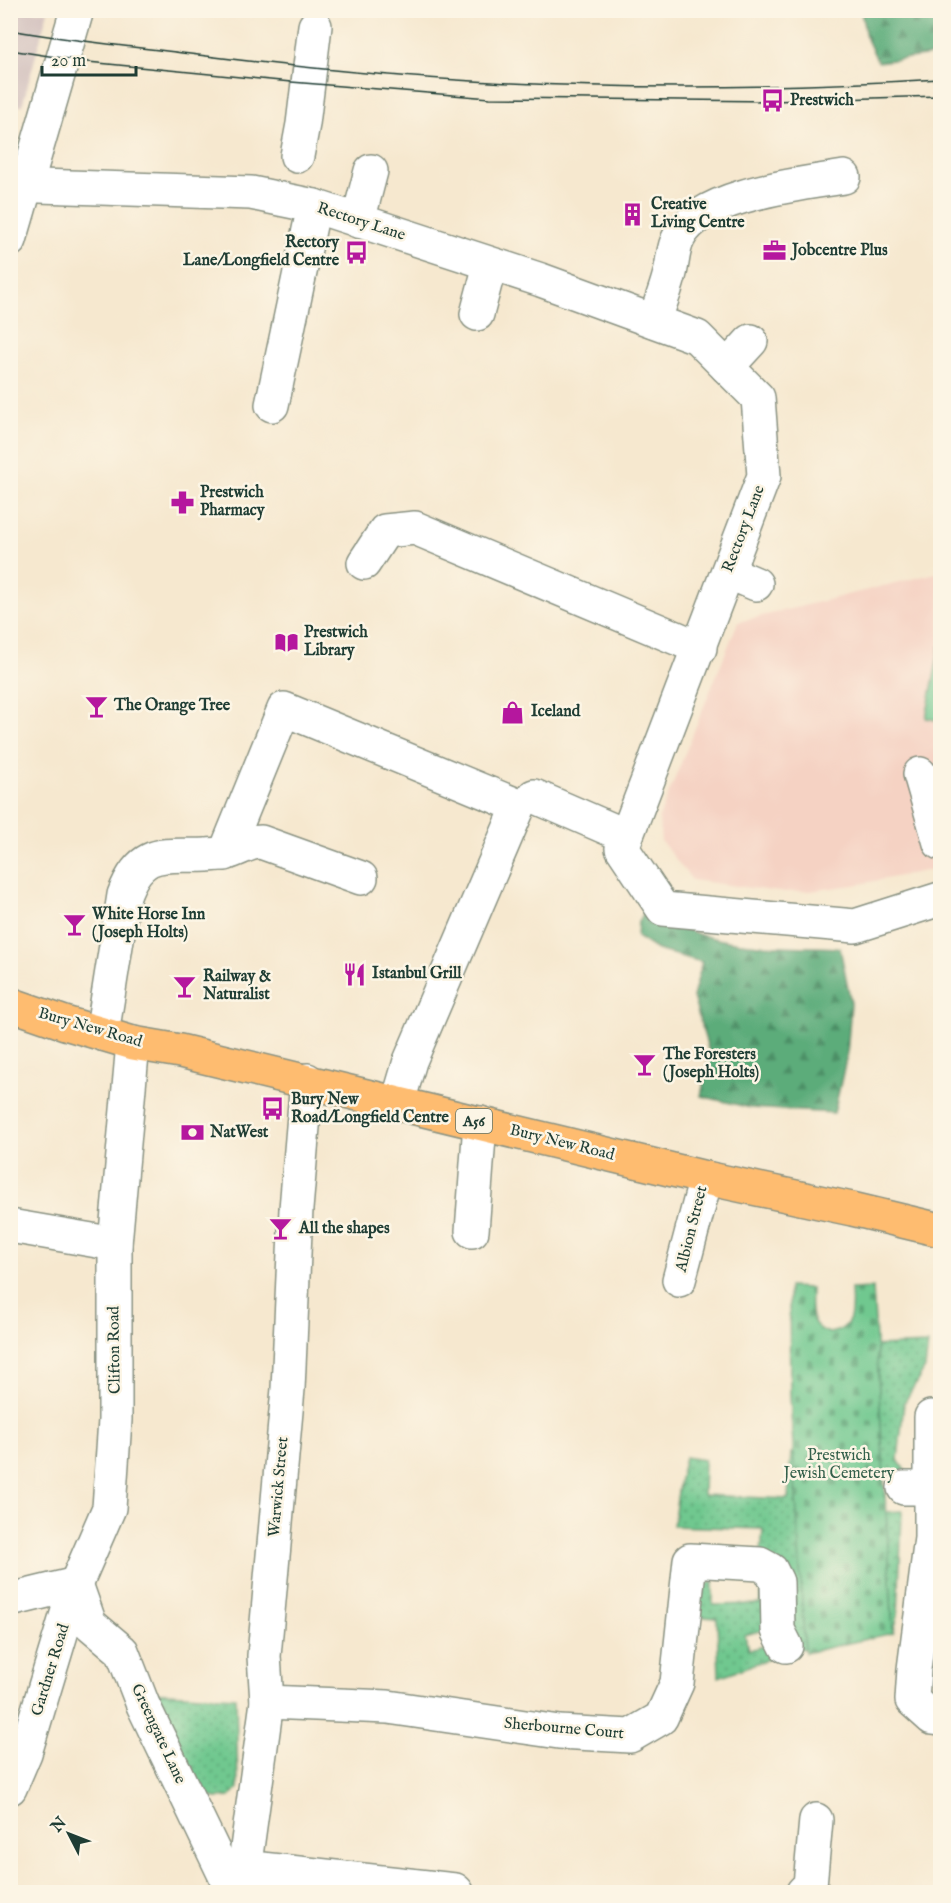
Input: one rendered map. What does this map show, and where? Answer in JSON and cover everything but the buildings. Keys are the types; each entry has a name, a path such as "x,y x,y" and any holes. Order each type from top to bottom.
{"highway":[{"name":"Bury New Road","path":"10,1004 133,1042 307,1080 706,1178 940,1230"}],"street":[{"path":"10,240 77,10"},
{"path":"297,156 315,26"},
{"path":"358,221 371,171"},
{"path":"654,321 670,274 678,238 686,226 720,204 766,189 844,177"},
{"name":"Rectory Lane","path":"28,184 251,193 314,206 541,280 697,337 758,398 764,476 742,578 699,648 626,836"},
{"path":"272,405 314,206"},
{"path":"477,314 490,265"},
{"path":"727,367 750,341"},
{"path":"364,563 385,531 415,528 699,648"},
{"path":"225,854 284,709 519,806 410,1061 398,1102"},
{"path":"920,774 940,843"},
{"path":"534,796 626,836 622,848 663,909 855,926 940,899"},
{"path":"102,1034 124,895 136,871 148,860 163,854 225,854 254,842 261,842 361,878"},
{"name":"Clifton Road","path":"76,1584 109,1508 116,1420 115,1244 133,1042"},
{"name":"Warwick Street","path":"239,1884 267,1702 264,1656 288,1389 296,1209 307,1080"},
{"path":"472,1231 480,1122"},
{"name":"Albion Street","path":"679,1280 706,1178"},
{"path":"10,1226 115,1244"},
{"path":"931,1417 917,1488 931,1538 912,1700 932,1718 940,1719"},
{"name":"Sherbourne Court","path":"267,1702 388,1707 559,1732 630,1736 662,1718 677,1683 690,1560 760,1563 771,1570 777,1582 778,1630 786,1646"},
{"path":"10,1600 76,1584"},
{"name":"Gardner Road","path":"10,1788 25,1753 76,1584"},
{"name":"Greengate Lane","path":"76,1584 90,1624 122,1651 143,1705 239,1884"},
{"path":"803,1893 810,1885 816,1820"},
{"path":"239,1884 454,1890 457,1893"}],"shaded area":[{"path":"10,11 48,11 22,106 11,104"},
{"path":"940,572 940,765 937,766 940,782 940,868 860,884 810,891 779,892 692,880 661,841 658,820 738,622"}],"green space":[{"path":"861,11 940,11 940,54 878,62 866,37"},
{"path":"940,646 940,721 926,718"},
{"path":"646,910 687,930 718,939 770,946 840,948 851,1003 847,1055 834,1113 751,1108 701,1096 710,1055 693,997 702,962 657,950 637,937 638,922"},
{"name":"Prestwich Jewish Cemetery","path":"789,1287 811,1288 813,1321 829,1333 837,1331 848,1323 851,1311 851,1289 873,1288 893,1633 805,1653 790,1395"},
{"path":"928,1344 925,1368 904,1403 898,1460 906,1472 900,1476 884,1477 876,1346"},
{"path":"791,1453 794,1454 805,1649 796,1648 761,1552 763,1529 673,1526 685,1457 704,1460 703,1495 788,1499"},
{"path":"902,1511 898,1616 893,1633 886,1512"},
{"path":"713,1581 713,1605 760,1604 761,1584 766,1629 745,1635 748,1650 768,1645 779,1655 719,1677 717,1618 691,1616 698,1587"},
{"path":"149,1692 236,1697 238,1788 230,1797 216,1798 207,1795"}],"tram line":[{"path":"10,30 96,43 298,67 547,85 716,87 940,79"},
{"path":"10,50 88,62 291,82 490,98 772,101 940,96"}],"place":[{"name":"Prestwich","path":"772,101"},
{"name":"Creative Living Centre","path":"633,214"},
{"name":"Jobcentre Plus","path":"774,251"},
{"name":"Rectory Lane/Longfield Centre","path":"357,252"},
{"name":"Prestwich Pharmacy","path":"182,502"},
{"name":"Prestwich Library","path":"286,642"},
{"name":"The Orange Tree","path":"96,706"},
{"name":"Iceland","path":"513,712"},
{"name":"White Horse Inn (Joseph Holts)","path":"74,924"},
{"name":"Istanbul Grill","path":"354,974"},
{"name":"Railway & Naturalist","path":"185,986"},
{"name":"The Foresters (Joseph Holts)","path":"645,1064"},
{"name":"Bury New Road/Longfield Centre","path":"273,1109"},
{"name":"NatWest","path":"192,1133"},
{"name":"All the shapes","path":"281,1229"}]}
